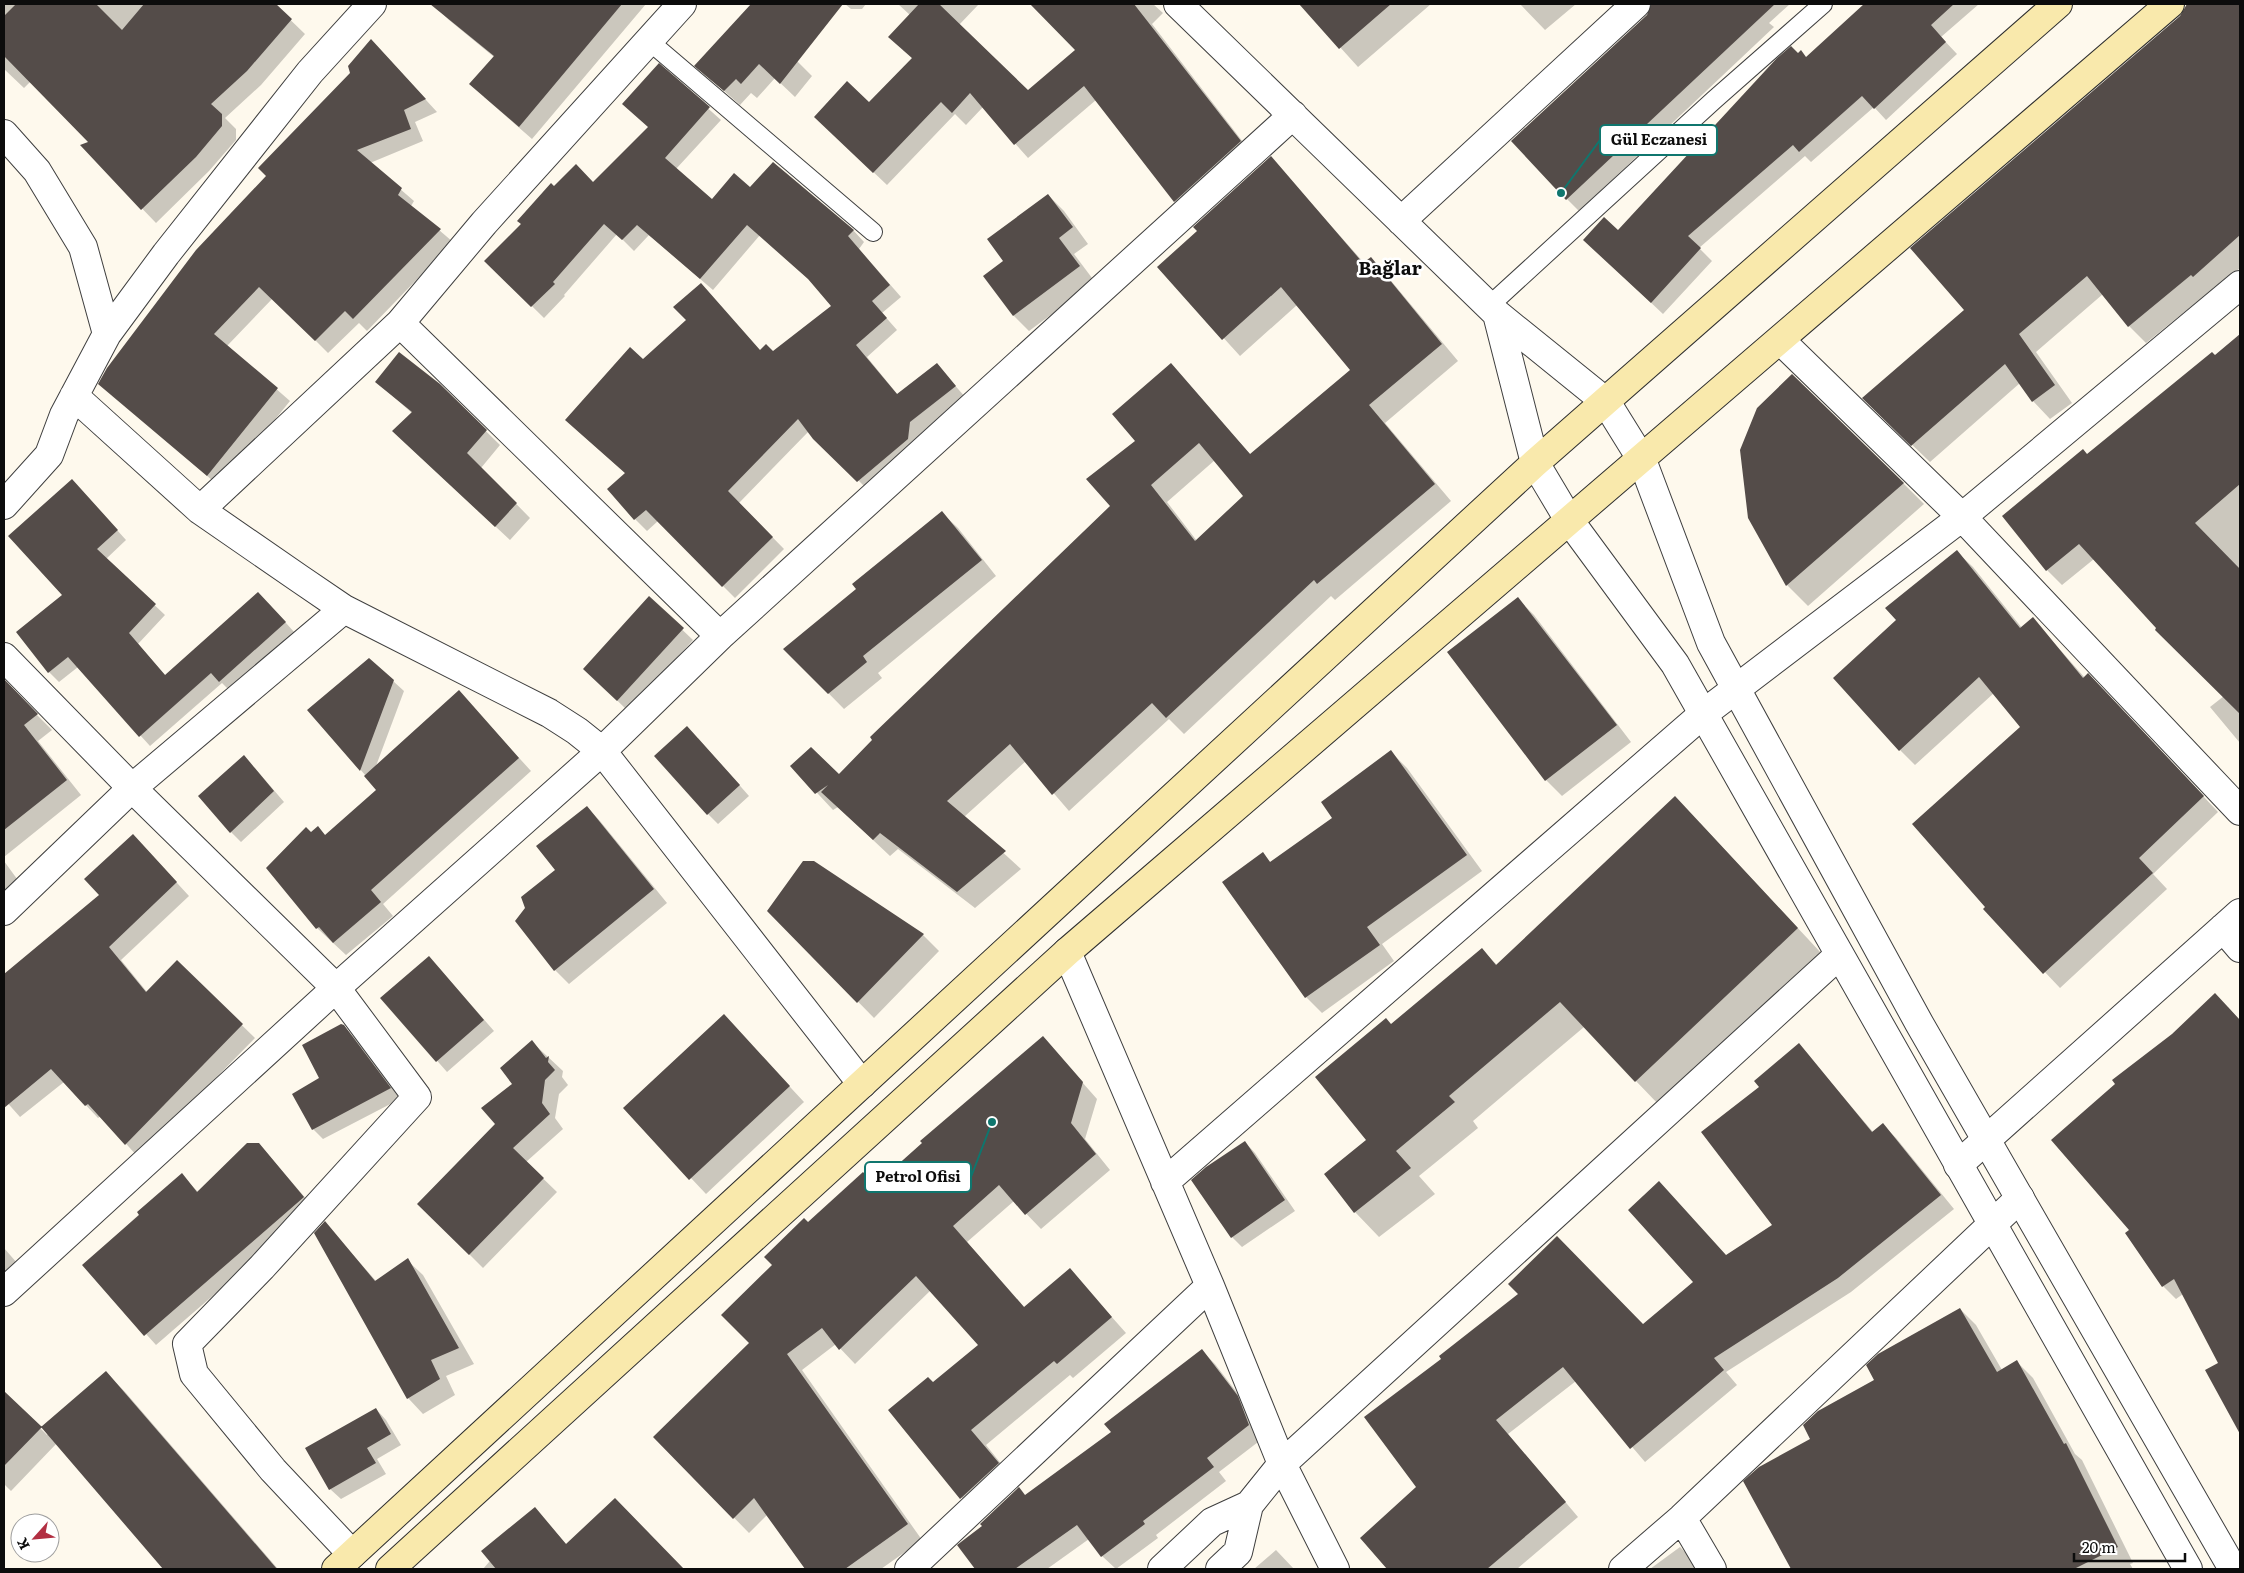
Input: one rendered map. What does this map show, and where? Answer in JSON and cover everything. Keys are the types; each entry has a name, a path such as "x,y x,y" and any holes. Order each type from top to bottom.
{"main road":[{"path":"344,1562 1535,463 2058,4"},
{"path":"390,1569 1067,952 1642,460 2170,4"}],"street":[{"path":"4,505 49,454 64,415 107,334 166,254 310,72 372,4"},
{"path":"200,510 400,323 484,223 682,4"},
{"path":"1178,4 1493,310 1606,402 1642,460 1712,643 1736,689 1919,1023 2233,1569"},
{"path":"1401,221 1636,4"},
{"path":"4,1292 336,988 602,751 720,636 1293,115"},
{"path":"4,134 37,171 83,246 107,334"},
{"path":"1165,1182 1703,714 1962,517 2240,284"},
{"path":"1493,310 1535,463 1570,520 1675,664 2188,1569"},
{"path":"400,323 720,636"},
{"path":"1780,340 1962,517 2240,811"},
{"path":"74,396 200,510 344,609 549,713 577,731 602,751 862,1084"},
{"path":"4,911 132,788 344,609"},
{"path":"4,657 132,788 336,988 417,1097 262,1267 187,1344 194,1374 273,1470 344,1562"},
{"path":"1958,1165 2232,920 2240,948"},
{"path":"1067,952 1210,1286 1282,1464 1335,1569"},
{"path":"1220,1569 1238,1552 1249,1505 1282,1464 1839,955"},
{"path":"1624,1569 1682,1518 2020,1198"},
{"path":"909,1569 1210,1286"},
{"path":"1162,1569 1212,1522 1249,1505"},
{"path":"1682,1518 1712,1569"}],"lane":[{"path":"1493,310 1714,100 1823,4"},
{"path":"650,41 873,232"}],"building":[{"path":"16,4 96,4 122,30 144,4 276,4 292,19 247,71 211,104 222,114 222,126 196,157 141,210 80,145 88,142 4,56 4,16"},
{"path":"430,4 622,4 519,127 469,84 494,56"},
{"path":"751,4 843,4 780,84 759,64 741,84 736,79 724,91 694,66"},
{"path":"919,4 939,4 1028,90 1075,50 1030,4 1134,4 1241,141 1174,202 1084,86 1014,145 970,93 952,113 941,102 873,173 814,117 847,81 869,102 912,58 888,37"},
{"path":"1299,4 1391,4 1339,49"},
{"path":"1651,4 1775,4 1566,200 1511,141 1647,15"},
{"path":"1864,4 1954,4 1931,25 1946,42 1874,109 1862,96 1799,152 1793,145 1688,236 1701,248 1651,303 1583,240 1604,217 1618,230 1777,58 1791,46 1798,53 1801,50 1806,57"},
{"path":"2187,4 2240,4 2240,235 2193,277 2191,275 2128,327 2087,276 2019,334 2055,385 2032,402 2005,364 1911,446 1862,398 1964,310 1910,248 2180,16"},
{"path":"371,39 426,99 404,110 411,129 357,150 402,188 398,195 441,229 353,319 345,311 315,341 259,287 214,334 278,388 207,476 98,384 107,368 196,250 266,176 258,168 350,73 348,66"},
{"path":"659,63 710,107 665,158 712,199 734,173 750,187 773,162 854,230 848,236 890,285 872,301 887,318 856,345 897,394 937,363 956,386 910,422 908,439 857,482 813,439 798,419 728,491 773,537 722,587 646,510 634,520 607,489 625,473 565,420 630,347 643,359 686,320 673,307 701,283 760,350 766,344 773,351 831,306 808,279 747,225 700,279 637,225 622,240 604,224 553,282 555,284 531,307 484,261 521,224 517,221 551,183 554,186 576,164 593,182 648,127 622,104"},
{"path":"1271,156 1363,263 1371,257 1442,344 1369,405 1435,484 1317,584 1314,580 1166,718 1152,703 1052,795 1010,744 947,801 1006,851 957,892 880,833 873,840 821,792 828,785 815,794 790,766 811,747 839,774 872,740 870,737 1110,506 1086,479 1135,441 1112,414 1171,363 1250,454 1350,370 1281,287 1222,340 1157,267 1197,231 1193,227","holes":["1199,443 1243,496 1195,541 1151,485"]},
{"path":"1048,194 1073,227 1059,238 1080,266 1013,316 983,276 1003,261 987,239"},
{"path":"2240,334 2240,484 2195,523 2240,569 2240,714 2155,630 2156,628 2079,544 2046,571 2002,516 2083,449 2087,454 2212,352 2215,355"},
{"path":"399,352 440,384 487,430 467,453 517,503 495,527 392,431 412,412 375,382"},
{"path":"1792,374 1904,483 1786,586 1748,518 1740,450 1757,408"},
{"path":"72,479 118,530 97,549 156,604 129,633 165,675 258,592 286,622 219,682 211,673 139,737 68,657 48,673 16,632 62,595 8,536"},
{"path":"942,511 982,560 863,656 867,662 828,694 783,649 856,589 852,584"},
{"path":"1957,550 2020,628 2033,617 2083,678 2088,673 2204,796 2139,858 2153,873 2043,974 1983,909 1985,907 1912,824 2020,727 1979,677 1899,751 1833,678 1896,620 1885,608"},
{"path":"649,596 684,628 617,701 583,669"},
{"path":"1518,597 1617,725 1545,781 1447,652"},
{"path":"369,658 394,680 360,771 307,710"},
{"path":"4,679 38,714 24,725 67,780 4,830"},
{"path":"459,690 519,758 371,890 381,902 333,943 319,927 316,929 266,868 306,827 311,832 318,826 325,835 376,790 364,776"},
{"path":"687,726 740,785 707,815 654,756"},
{"path":"1391,750 1467,855 1367,927 1380,945 1305,998 1222,882 1263,852 1270,862 1332,818 1321,802"},
{"path":"244,755 274,791 230,833 198,796"},
{"path":"1675,796 1798,928 1635,1082 1560,1002 1449,1096 1455,1102 1396,1151 1411,1168 1354,1213 1324,1174 1366,1140 1315,1077 1386,1018 1391,1024 1482,948 1496,965"},
{"path":"587,806 654,889 554,971 515,921 525,908 521,897 555,870 536,846"},
{"path":"133,834 177,882 109,947 146,992 177,960 243,1024 125,1145 88,1104 85,1106 51,1069 4,1108 4,974 99,895 84,879"},
{"path":"803,861 814,861 924,934 857,1003 767,911"},
{"path":"429,956 484,1020 436,1062 380,998"},
{"path":"2215,993 2240,1020 2240,1434 2205,1370 2218,1363 2174,1279 2162,1287 2125,1233 2129,1230 2051,1140 2115,1084 2112,1080 2172,1034"},
{"path":"724,1014 790,1086 689,1180 623,1108"},
{"path":"341,1024 344,1025 391,1088 312,1130 292,1094 319,1078 302,1045"},
{"path":"1043,1036 1083,1082 1071,1123 1096,1154 1025,1215 999,1185 953,1226 1024,1307 1070,1268 1112,1317 1057,1364 1054,1361 971,1430 999,1463 960,1499 888,1410 928,1377 933,1382 978,1345 916,1276 839,1350 822,1328 787,1354 908,1524 845,1569 805,1569 754,1498 733,1519 653,1437 749,1343 721,1315 772,1265 764,1257 804,1218 808,1222 863,1172 875,1185 922,1143 920,1141"},
{"path":"532,1040 546,1058 549,1056 548,1062 555,1070 545,1080 542,1103 550,1114 513,1148 544,1178 469,1255 417,1204 495,1124 481,1108 512,1084 500,1068"},
{"path":"1799,1043 1872,1132 1883,1123 1941,1195 1838,1278 1714,1358 1724,1370 1630,1449 1563,1367 1496,1420 1566,1502 1487,1569 1387,1569 1360,1538 1416,1487 1364,1417 1441,1359 1439,1356 1518,1294 1508,1284 1557,1236 1643,1324 1693,1282 1628,1210 1659,1181 1726,1255 1772,1225 1701,1132 1759,1087 1754,1081"},
{"path":"1245,1141 1285,1200 1231,1238 1191,1180 1206,1167"},
{"path":"247,1143 259,1143 304,1197 144,1336 82,1265 139,1215 137,1212 182,1173 197,1192"},
{"path":"325,1221 375,1281 408,1258 459,1348 431,1360 440,1379 407,1399 314,1233"},
{"path":"1960,1308 1997,1372 2017,1360 2064,1444 2066,1443 2118,1547 2074,1569 1791,1569 1743,1481 1759,1467 1810,1439 1803,1425 1818,1411 1874,1380 1866,1365 1878,1354"},
{"path":"1202,1349 1238,1396 1249,1425 1207,1458 1214,1467 1143,1521 1145,1524 1101,1557 1077,1525 1015,1569 975,1569 957,1545 982,1526 980,1524 1019,1487 1025,1495 1111,1432 1104,1424"},
{"path":"106,1371 277,1569 163,1569 41,1427"},
{"path":"4,1391 42,1427 4,1466"},
{"path":"376,1408 391,1434 367,1448 376,1463 329,1490 305,1448"},
{"path":"615,1498 684,1569 496,1569 481,1551 535,1507 566,1544"}],"place":[{"name":"Gül Eczanesi","path":"1561,193"},
{"name":"Petrol Ofisi","path":"992,1122"}],"district":[{"name":"Bağlar","path":"1390,268"}]}
